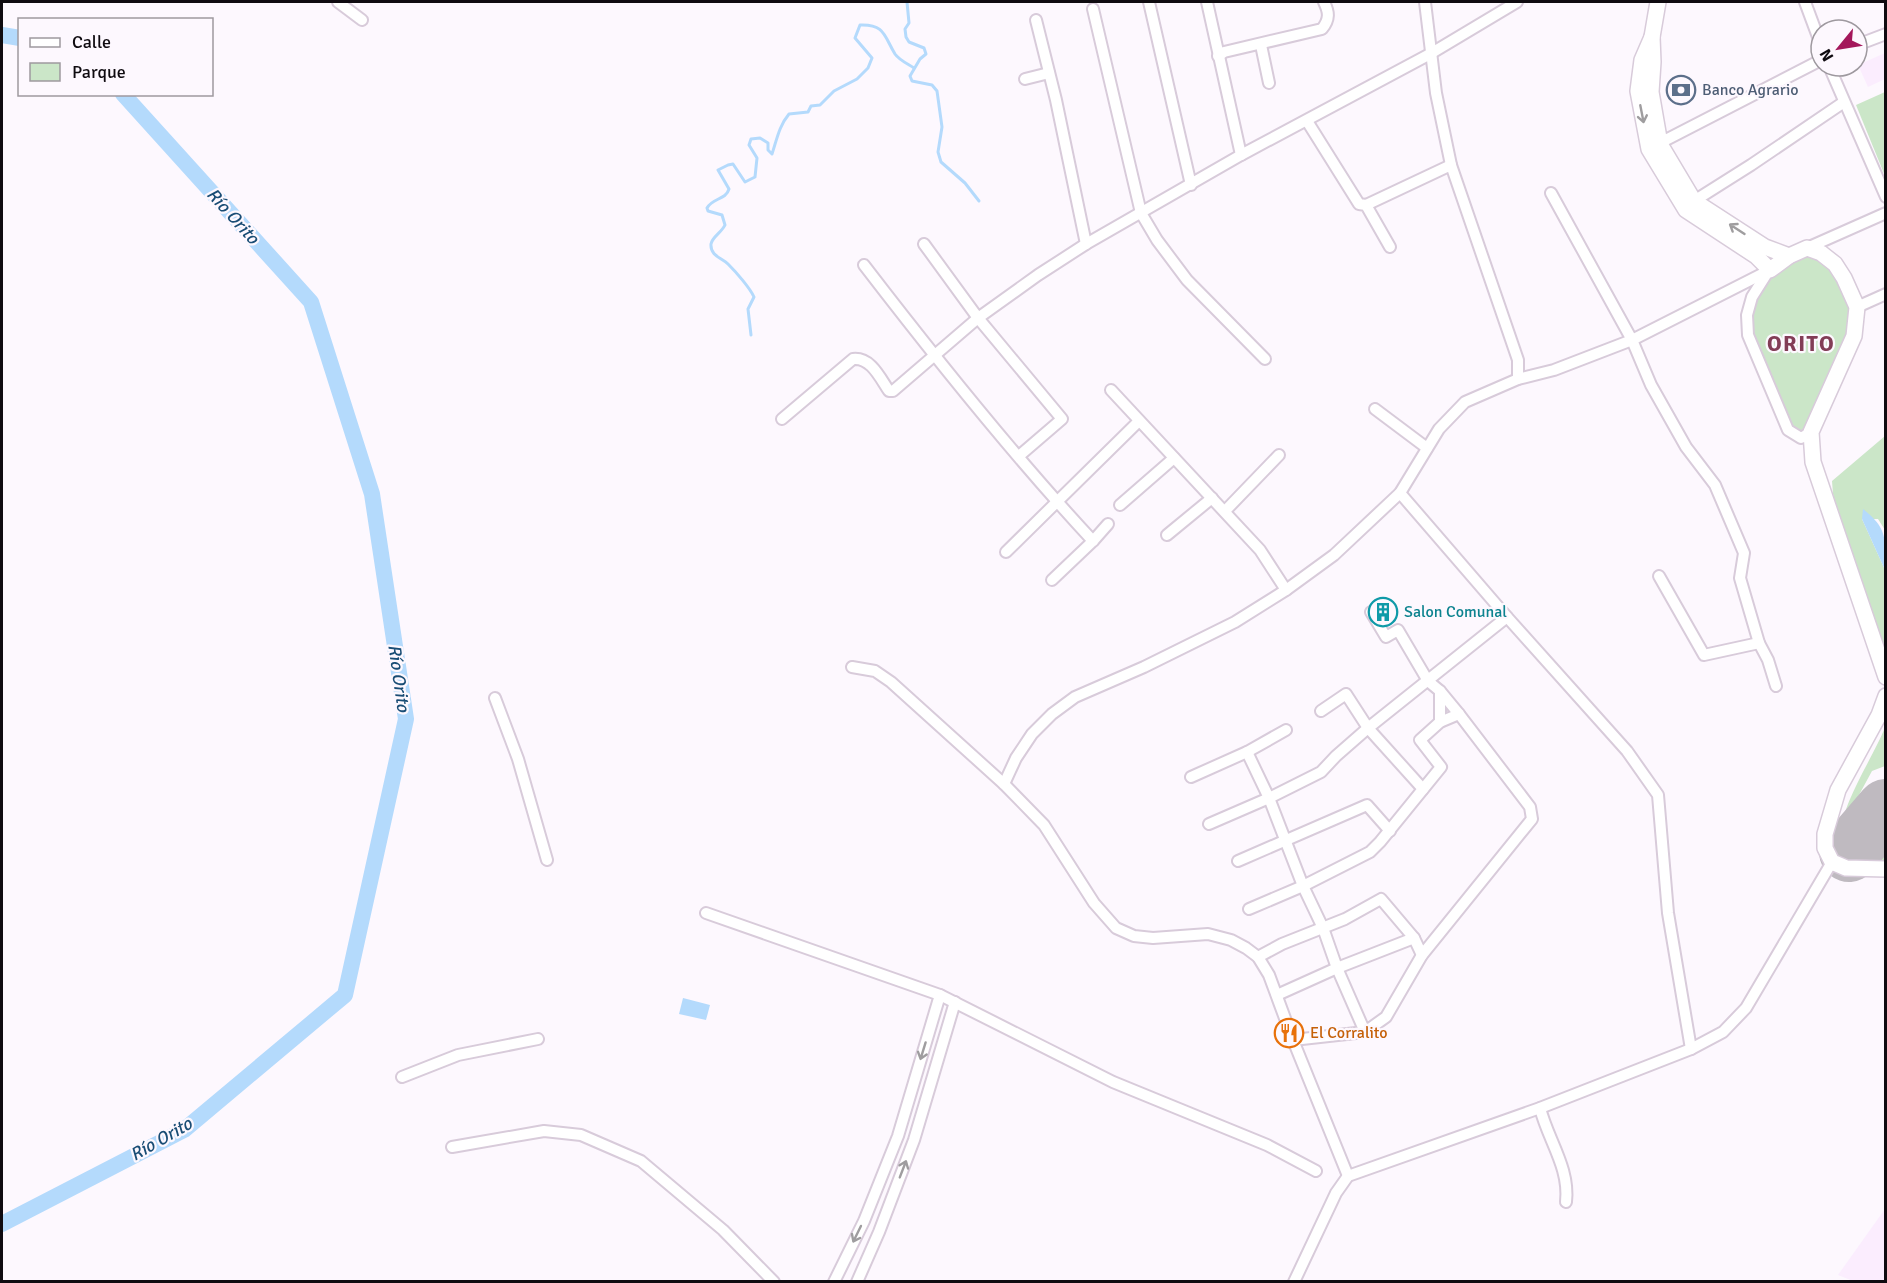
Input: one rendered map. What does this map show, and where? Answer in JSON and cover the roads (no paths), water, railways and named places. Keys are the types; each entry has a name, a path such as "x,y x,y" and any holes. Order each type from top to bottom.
{"main road":[{"path":"1658,2 1652,37 1642,60 1638,91 1655,146 1686,210 1756,256 1770,270 1789,256 1807,248 1821,253 1835,264 1857,307 1854,336 1811,432 1813,462 1886,677"},
{"path":"1655,146 1694,201 1765,247 1789,256"},
{"path":"1886,696 1838,790 1825,834 1826,848 1832,862 1846,868 1886,869"}],"street":[{"path":"338,2 362,20"},
{"path":"1149,2 1191,185"},
{"path":"1207,2 1241,155"},
{"path":"1218,56 1224,52 1262,45 1322,29 1328,22 1328,10 1324,2"},
{"path":"1425,2 1436,93 1451,165 1518,360 1518,379"},
{"path":"782,419 853,359 860,358 870,364 889,391 893,390 978,318 1086,244 1241,155 1430,54 1517,2"},
{"path":"1805,2 1811,18"},
{"path":"1093,9 1140,213 1187,280 1264,359"},
{"path":"1036,20 1086,244"},
{"path":"1869,40 1886,34"},
{"path":"1262,45 1269,83"},
{"path":"1655,146 1809,66"},
{"path":"1025,79 1049,73"},
{"path":"1834,78 1886,197"},
{"path":"1694,201 1844,102"},
{"path":"1306,121 1359,204 1366,205 1451,165"},
{"path":"1551,193 1632,340 1651,385 1686,447 1715,485 1744,553 1740,578 1759,643 1768,660 1776,686"},
{"path":"1366,205 1390,247"},
{"path":"1807,248 1886,213"},
{"path":"924,244 978,318 1062,419 1019,456"},
{"path":"864,265 934,356 1057,503 1093,541"},
{"path":"1004,784 1016,758 1032,734 1052,714 1075,697 1144,667 1235,622 1286,590 1334,555 1400,493 1439,429 1465,402 1518,379 1554,370 1632,340 1770,270"},
{"path":"1770,270 1752,297 1747,315 1748,334 1788,430 1801,438 1811,432"},
{"path":"1857,307 1886,294"},
{"path":"1111,390 1260,549 1286,590"},
{"path":"1375,409 1427,448"},
{"path":"1006,552 1139,421"},
{"path":"1225,511 1279,455"},
{"path":"1120,506 1174,458"},
{"path":"1400,493 1627,751 1658,795 1668,914 1690,1049"},
{"path":"1167,535 1212,498"},
{"path":"1052,580 1108,524"},
{"path":"1659,576 1704,655 1759,643"},
{"path":"1293,1040 1365,1032 1386,1017 1422,955 1532,819 1530,807 1459,714 1440,691 1428,681 1398,630 1386,637 1371,612"},
{"path":"1209,824 1321,772 1368,728 1507,617"},
{"path":"852,667 875,671 891,682 1004,784 1044,825 1094,903 1116,928 1134,936 1153,938 1208,934 1231,940 1257,957 1269,975 1348,1176"},
{"path":"1440,691 1440,723"},
{"path":"1321,711 1346,694 1368,728 1423,789"},
{"path":"495,698 518,759 547,861"},
{"path":"1249,909 1303,886 1370,852 1390,831 1441,767 1420,740 1440,723 1459,714"},
{"path":"1191,777 1247,752 1286,730"},
{"path":"1247,752 1269,798 1303,886 1323,928 1337,968 1365,1032"},
{"path":"1238,861 1367,805 1390,831"},
{"path":"1294,1281 1336,1193 1348,1176 1540,1108 1690,1049 1723,1032 1746,1008 1832,862"},
{"path":"1257,957 1381,899 1414,938 1422,955"},
{"path":"706,913 940,995 1113,1082 1267,1145 1317,1171"},
{"path":"1277,995 1337,968 1414,938"},
{"path":"834,1281 864,1221 898,1136 940,995"},
{"path":"857,1281 879,1232 914,1140 955,1002"},
{"path":"402,1077 458,1055 538,1039"},
{"path":"1540,1108 1545,1128 1560,1160 1568,1187 1566,1202"},
{"path":"452,1147 544,1131 581,1135 640,1161 723,1230 771,1279 784,1281"},
{"path":"898,1136 914,1140"}],"water":[{"path":"1863,509 1881,528 1885,542 1885,570 1862,519"},
{"path":"683,998 710,1005 706,1020 679,1014"}],"waterway":[{"path":"907,2 909,23 905,29 906,37 909,42 924,48 926,54 920,59 910,76 912,81 932,85 937,91 942,127 938,152 941,162 965,183 979,201"},
{"path":"751,335 748,309 754,297 739,276 714,254 711,248 713,239 725,225 722,215 708,211 707,208 712,202 725,195 729,189 718,170 733,164 745,182 755,177 757,158 749,145 751,139 760,138 768,143 768,150 772,154 781,128 789,114 808,112 811,106 820,105 834,91 857,79 868,68 872,58 855,38 860,25 868,25 883,32 897,56 914,68"},
{"name":"Río Orito","path":"2,35 18,38"},
{"name":"Río Orito","path":"2,1224 184,1130 345,995 406,719 372,494 311,302 125,96"}],"place":[{"name":"Banco Agrario","path":"1681,90"},
{"name":"Salon Comunal","path":"1383,612"},
{"name":"El Corralito","path":"1289,1033"}],"district":[{"name":"ORITO","path":"1801,343"}]}
